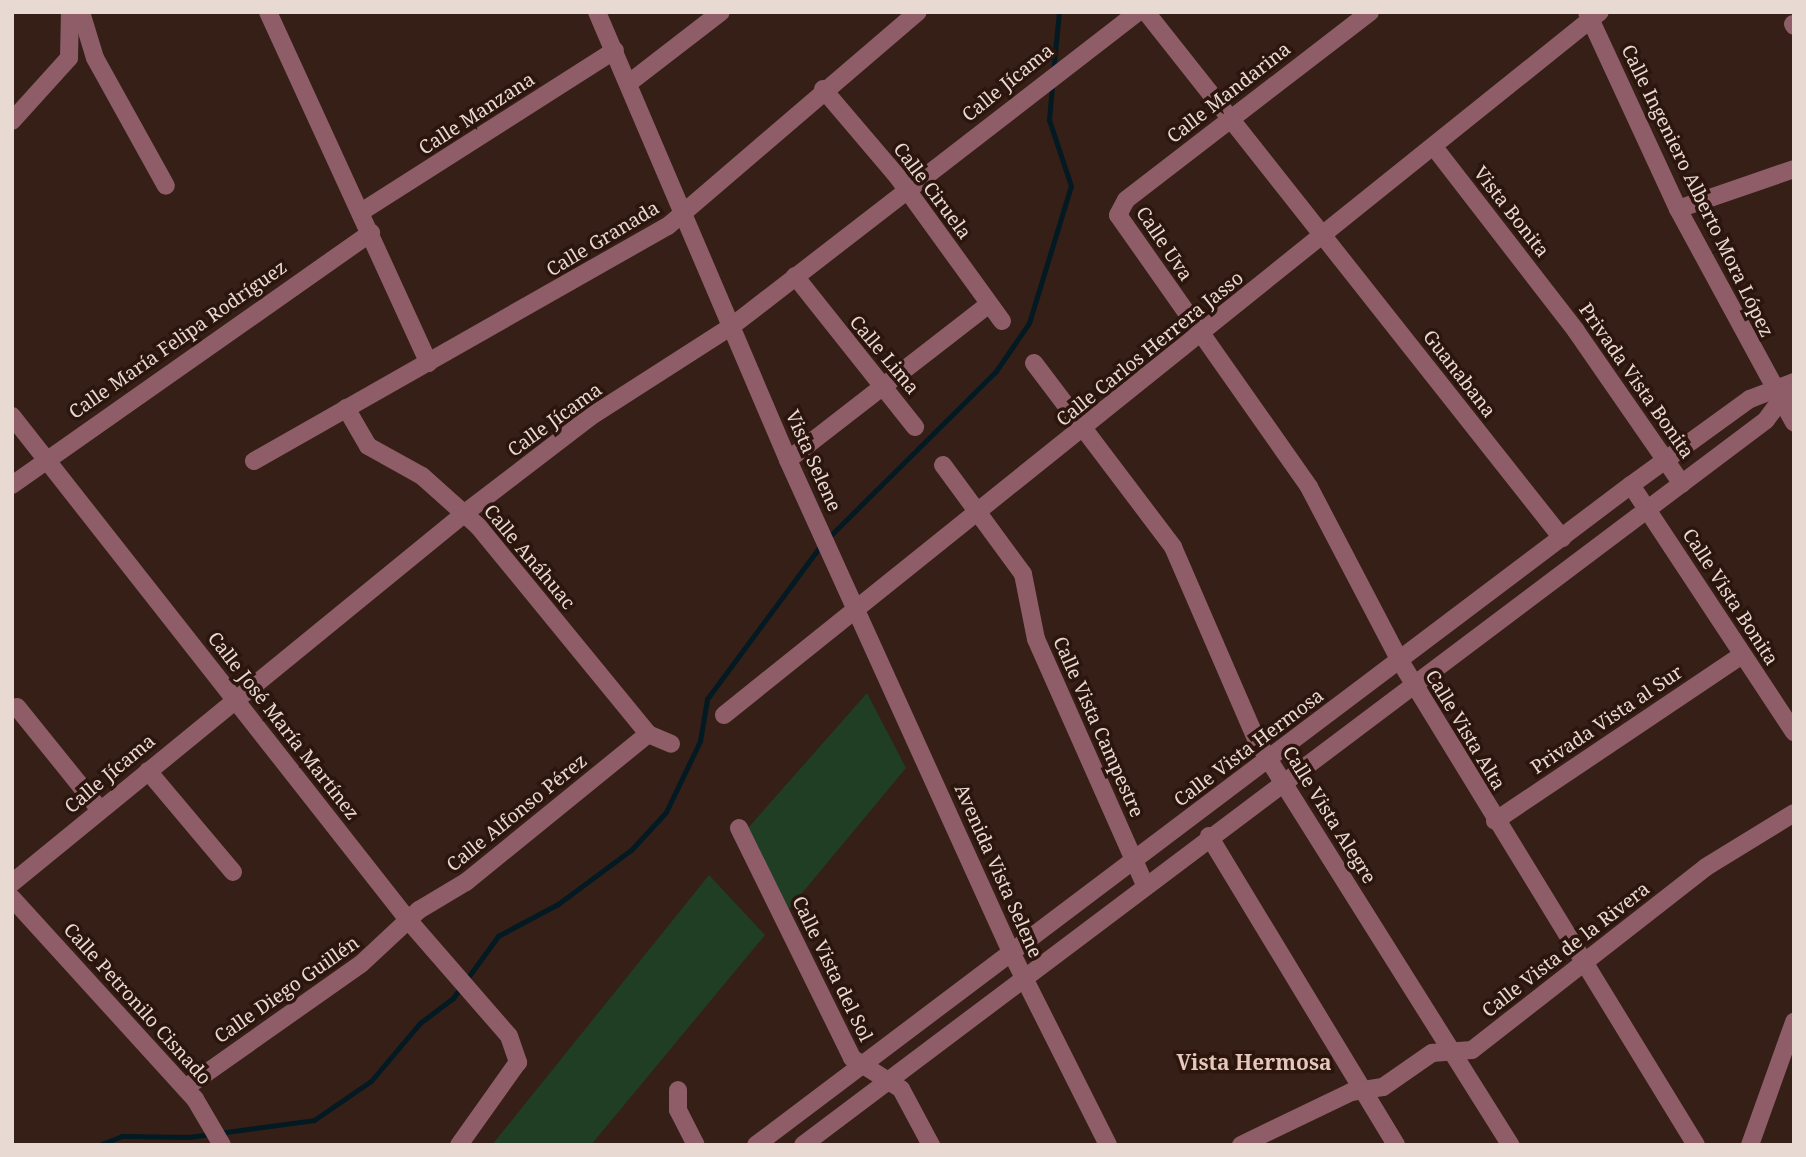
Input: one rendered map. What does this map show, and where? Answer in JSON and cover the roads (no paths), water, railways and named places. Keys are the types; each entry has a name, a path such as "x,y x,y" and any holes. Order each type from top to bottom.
{"street":[{"path":"12,121 69,58 71,12"},
{"path":"81,12 95,58 166,186"},
{"path":"268,12 429,363"},
{"name":"Vista Selene","path":"597,12 788,460 858,611"},
{"path":"629,83 721,12"},
{"name":"Calle Granada","path":"254,461 572,284 682,213 823,89 918,12"},
{"name":"Calle Jícama","path":"12,883 233,698 464,513 590,417 732,326 1082,51 1138,12"},
{"name":"Guanabana","path":"1146,12 1562,538"},
{"name":"Calle Mandarina","path":"1118,210 1230,118 1370,12"},
{"name":"Calle Carlos Herrera Jasso","path":"724,715 1087,428 1434,147 1592,14"},
{"name":"Calle Ingeniero Alberto Mora López","path":"1592,14 1678,209 1770,388 1794,423"},
{"name":"Calle Manzana","path":"361,212 615,50"},
{"name":"Calle Ciruela","path":"823,89 907,191 1002,321"},
{"name":"Vista Bonita","path":"1434,147 1555,304"},
{"path":"1678,209 1794,169"},
{"name":"Calle Uva","path":"1118,210 1202,335"},
{"name":"Calle María Felipa Rodríguez","path":"12,485 45,458 371,233"},
{"name":"Calle Lima","path":"795,276 915,427"},
{"path":"788,460 881,385 989,304"},
{"name":"Privada Vista Bonita","path":"1555,304 1682,484"},
{"name":"Calle Vista Alta","path":"1202,335 1309,487 1400,661 1495,821 1696,1145"},
{"path":"1034,363 1087,428"},
{"path":"1770,388 1794,382"},
{"path":"803,1145 1209,836 1682,484 1780,404 1794,382"},
{"name":"Calle Vista Hermosa","path":"756,1145 1631,485 1770,388"},
{"name":"Calle Anáhuac","path":"346,408 368,446 422,476 464,513 648,734 671,744"},
{"name":"Calle José María Martínez","path":"12,416 410,921 509,1037 518,1062 459,1145"},
{"name":"Calle Vista Alegre","path":"1087,428 1173,547 1247,722 1510,1145"},
{"path":"943,465 979,514"},
{"name":"Calle Vista Bonita","path":"1631,485 1794,732"},
{"name":"Calle Vista Campestre","path":"979,514 1023,575 1036,639 1145,885"},
{"name":"Avenida Vista Selene","path":"858,611 1011,952 1108,1145"},
{"name":"Privada Vista al Sur","path":"1495,821 1742,655"},
{"path":"17,707 100,810"},
{"name":"Calle Alfonso Pérez","path":"410,921 648,734"},
{"path":"148,771 233,872"},
{"name":"Calle Vista de la Rivera","path":"1241,1145 1368,1089 1383,1087 1432,1053 1472,1050 1706,867 1794,813"},
{"name":"Calle Vista del Sol","path":"739,828 862,1067 887,1080 909,1101 931,1145"},
{"path":"1209,836 1368,1089 1396,1145"},
{"name":"Calle Petronilo Cisnado","path":"12,898 185,1088 208,1119 222,1145"},
{"name":"Calle Diego Guillén","path":"185,1088 362,964 410,921"},
{"path":"1752,1144 1794,1022"},
{"path":"678,1090 678,1110 696,1145"}],"waterway":[{"path":"1053,72 1059,12"},
{"path":"828,538 996,371 1029,323 1071,186 1049,120 1052,85"},
{"path":"99,1145 122,1136 189,1137 314,1120 371,1081 420,1023 453,998 498,936 558,904 632,849 666,812 700,741 707,699 821,545"}],"district":[{"name":"Vista Hermosa","path":"1254,1062"}]}
